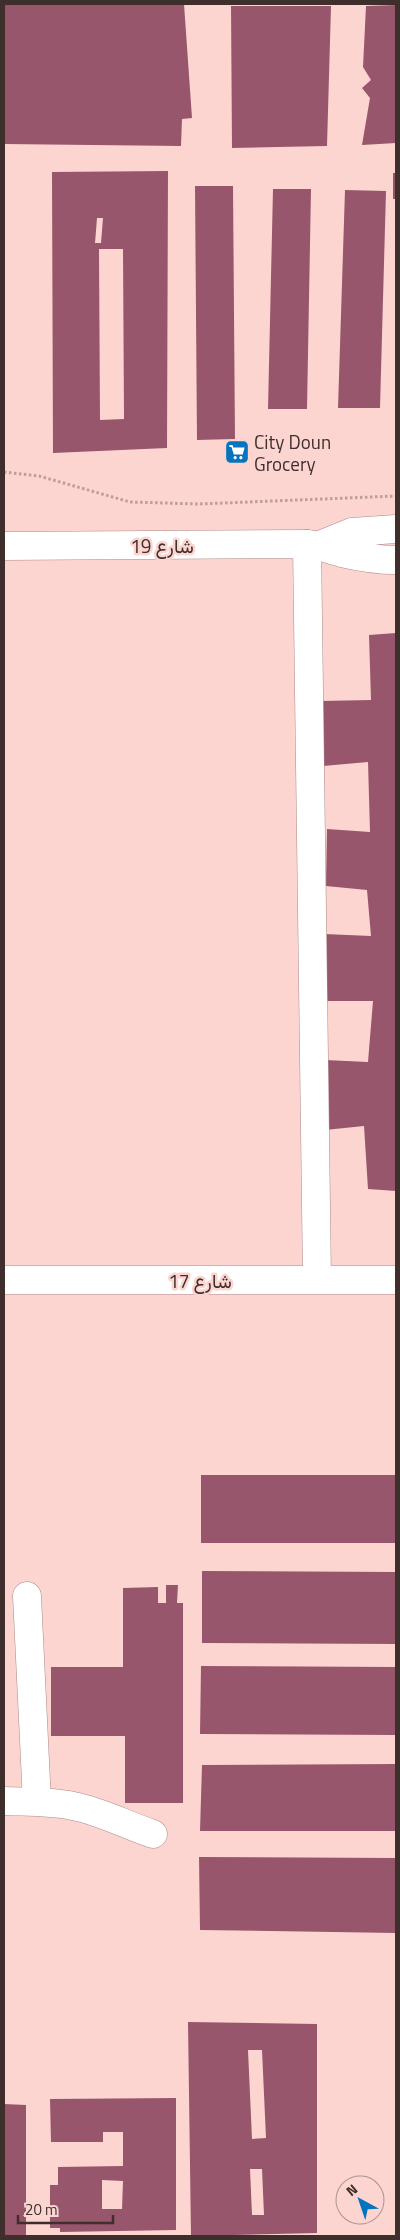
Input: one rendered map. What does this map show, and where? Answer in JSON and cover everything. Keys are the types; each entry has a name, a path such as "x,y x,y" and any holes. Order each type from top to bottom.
{"street":[{"name":"شارع 19","path":"314,545 352,532 396,530"},
{"name":"شارع 19","path":"4,546 314,545 364,557 396,560"},
{"path":"314,545 317,1280"},
{"name":"شارع 17","path":"4,1280 396,1280"},
{"path":"27,1596 37,1802"},
{"path":"4,1801 55,1803 81,1808 153,1834"}],"path":[{"path":"4,472 39,476 130,502 199,504 396,496"}],"building":[{"path":"4,4 184,4 192,118 182,119 181,146 4,144"},
{"path":"396,5 396,143 362,145 370,98 362,88 371,80 363,67 366,6"},
{"path":"231,6 331,6 327,146 232,148"},
{"path":"168,171 167,448 53,453 52,172","holes":["97,218 103,218 101,243 95,243","99,249 123,249 124,419 100,420"]},
{"path":"393,173 396,173 396,199 393,199"},
{"path":"195,186 233,186 235,439 197,440"},
{"path":"273,189 311,189 307,409 268,409"},
{"path":"345,190 386,191 380,408 338,408"},
{"path":"396,633 396,1191 368,1189 364,1126 325,1130 325,1060 368,1062 373,1001 328,1001 321,998 324,934 371,936 367,890 326,886 327,829 370,832 368,762 323,766 321,701 371,700 369,635"},
{"path":"201,1475 396,1475 396,1543 201,1543"},
{"path":"202,1571 396,1572 396,1644 202,1643"},
{"path":"166,1585 178,1585 177,1603 183,1603 183,1803 125,1803 125,1736 51,1736 51,1667 123,1667 123,1588 158,1587 158,1603 166,1603"},
{"path":"201,1666 396,1667 396,1735 200,1734"},
{"path":"396,1764 396,1831 200,1831 202,1765"},
{"path":"199,1857 396,1858 396,1933 200,1930"},
{"path":"188,2022 317,2024 317,2233 191,2236","holes":["248,2050 262,2050 266,2138 252,2139","250,2169 262,2169 264,2215 252,2215"]},
{"path":"176,2098 176,2230 60,2232 60,2228 50,2228 50,2185 58,2185 58,2167 123,2166 123,2132 103,2132 103,2142 51,2142 50,2099","holes":["102,2180 123,2181 122,2209 102,2209"]},
{"path":"4,2104 26,2105 26,2235 4,2235"}],"place":[{"name":"City Doun Grocery","path":"237,452"}]}
